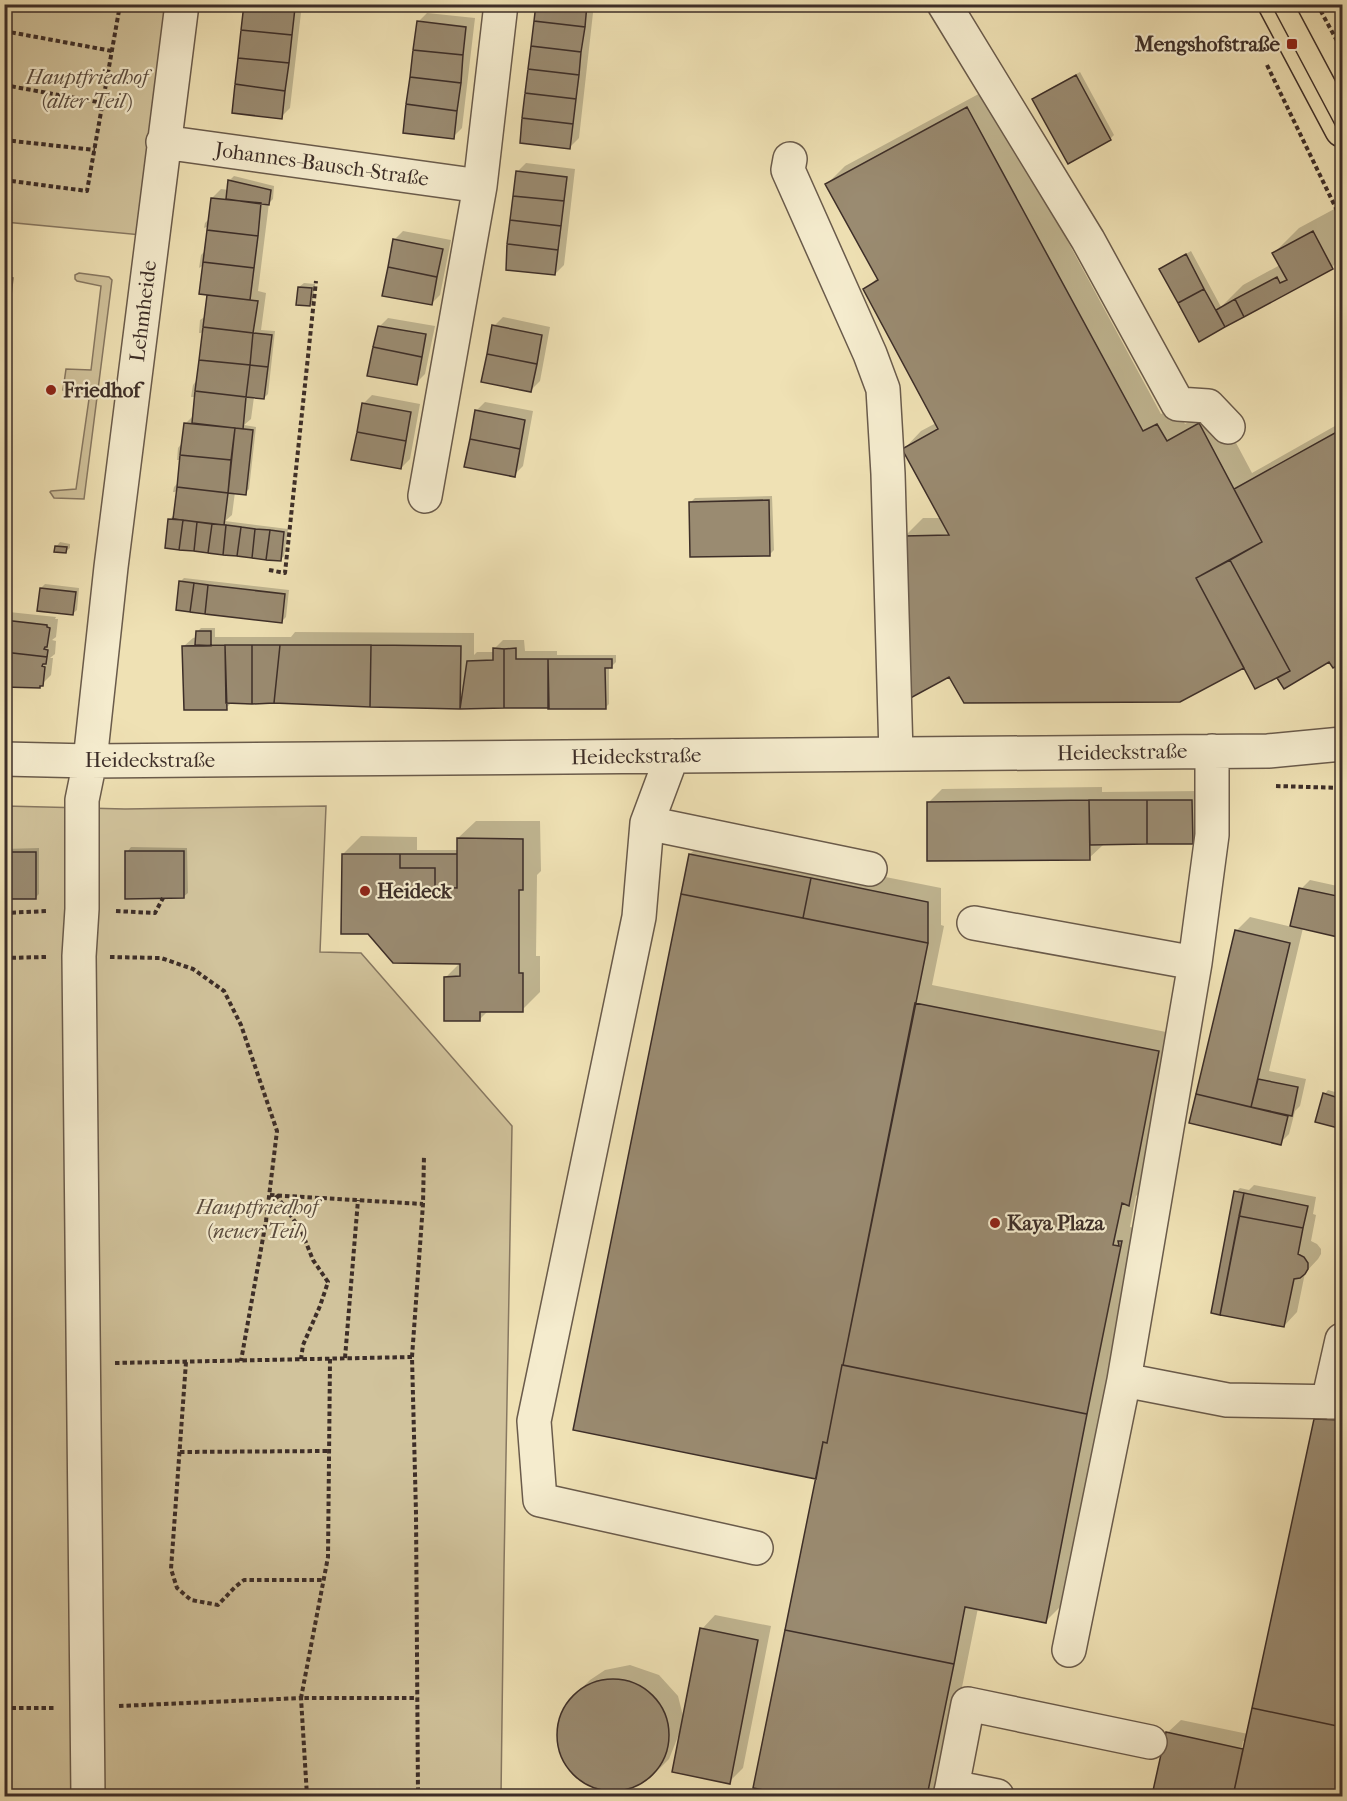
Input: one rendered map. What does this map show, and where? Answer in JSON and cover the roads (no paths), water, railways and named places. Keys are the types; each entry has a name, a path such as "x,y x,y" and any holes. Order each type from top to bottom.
{"main road":[{"path":"1275,4 1342,130"}],"street":[{"name":"Lehmheide","path":"88,1797 80,956 82,800 90,761 112,559 182,4"},
{"path":"425,496 480,186 501,4"},
{"path":"944,4 1088,240 1178,404 1208,406 1228,427"},
{"name":"Johannes-Bausch-Straße","path":"163,142 480,186"},
{"path":"790,159 788,170 870,354 883,389 888,474 896,754"},
{"name":"Heideckstraße","path":"4,759 90,761 1268,751 1342,744"},
{"path":"1068,1650 1124,1380 1195,963 1212,835 1212,751"},
{"name":"Heideckstraße","path":"1268,751 1342,760"},
{"path":"672,756 647,823 639,916 534,1421 540,1500 756,1548"},
{"path":"647,823 870,868"},
{"path":"974,923 1195,963"},
{"path":"1124,1380 1227,1400 1335,1402 1342,1340"},
{"path":"997,1797 951,1792 968,1704 1150,1742"}],"tram line":[{"path":"1271,4 1342,138"}],"place":[{"name":"Mengshofstraße","path":"1292,44"},
{"name":"Friedhof","path":"51,390"},
{"name":"Heideck","path":"365,891"},
{"name":"Kaya Plaza","path":"995,1223"}],"park label":[{"name":"Hauptfriedhof (alter Teil)","path":"87,89"},
{"name":"Hauptfriedhof (neuer Teil)","path":"257,1219"}]}
